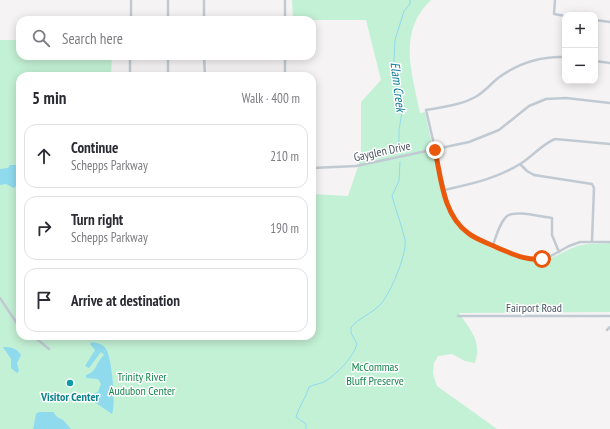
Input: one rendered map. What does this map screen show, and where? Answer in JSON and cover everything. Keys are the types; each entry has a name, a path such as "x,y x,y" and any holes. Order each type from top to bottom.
{"street":[{"path":"130,16 131,0"},
{"path":"168,0 168,16"},
{"path":"204,0 204,16"},
{"path":"285,0 285,16"},
{"path":"556,0 554,14 562,15"},
{"path":"598,20 610,22"},
{"path":"562,57 547,58 525,63 503,74 478,96 470,100 426,110 449,210 460,227 477,239 518,256 532,260 542,259 575,243 592,241 610,242"},
{"path":"130,60 130,72"},
{"path":"168,60 168,72"},
{"path":"204,60 204,72"},
{"path":"285,60 285,72"},
{"path":"598,61 610,63"},
{"name":"Gayglen Drive","path":"316,168 356,166 469,142 489,135 509,123 529,106 546,99 566,98 610,104"},
{"path":"444,190 491,178 520,164 555,139 610,144"},
{"path":"520,164 534,175 592,184 594,188 592,241"},
{"path":"493,245 504,219 512,213 519,213 552,218 553,241 559,252"},
{"path":"0,298 16,322"},
{"name":"Fairport Road","path":"458,316 610,316"},
{"path":"607,330 610,327"},
{"path":"38,340 49,349"}],"green space":[{"path":"292,0 431,0 420,12 410,39 411,68 420,113 425,112 445,204 452,218 461,230 476,241 499,251 532,261 545,260 571,248 582,245 610,243 610,312 459,313 474,336 476,342 477,355 475,363 465,361 452,354 438,356 434,363 433,374 437,386 497,429 0,429 0,40 16,40 16,60 112,60 111,72 16,72 16,340 316,340 316,194 348,196 361,158 361,102 381,80 366,20 316,20 316,16 293,16"}],"water":[{"path":"10,165 16,165 16,186 14,188 6,184 0,185 0,169 8,168"},
{"path":"92,342 100,344 106,349 110,361 114,402 112,414 93,401 94,393 98,392 101,384 98,379 86,378 86,375 92,372 104,355 101,352 89,368 85,366 95,350 90,344"},
{"path":"3,347 14,348 21,355 17,363 19,371 17,373 11,368 11,359"},
{"path":"39,412 53,412 71,429 33,429 36,414"}],"waterway":[{"name":"Elam Creek","path":"399,152 399,130 403,106 398,95 394,61 395,40 404,11 410,4 410,0"},
{"name":"Elam Creek","path":"306,429 306,424 296,417 309,387 329,379 352,355 357,344 351,333 351,327 373,311 384,300 401,264 405,240 392,196 399,181 400,162"}],"place":[{"name":"Visitor Center","path":"70,383"}],"route":[{"path":"435,150 446,201 449,210 460,227 477,239 518,256 532,260 542,259"}],"park label":[{"name":"McCommas Bluff Preserve","path":"375,373"},
{"name":"Trinity River Audubon Center","path":"142,383"}]}
